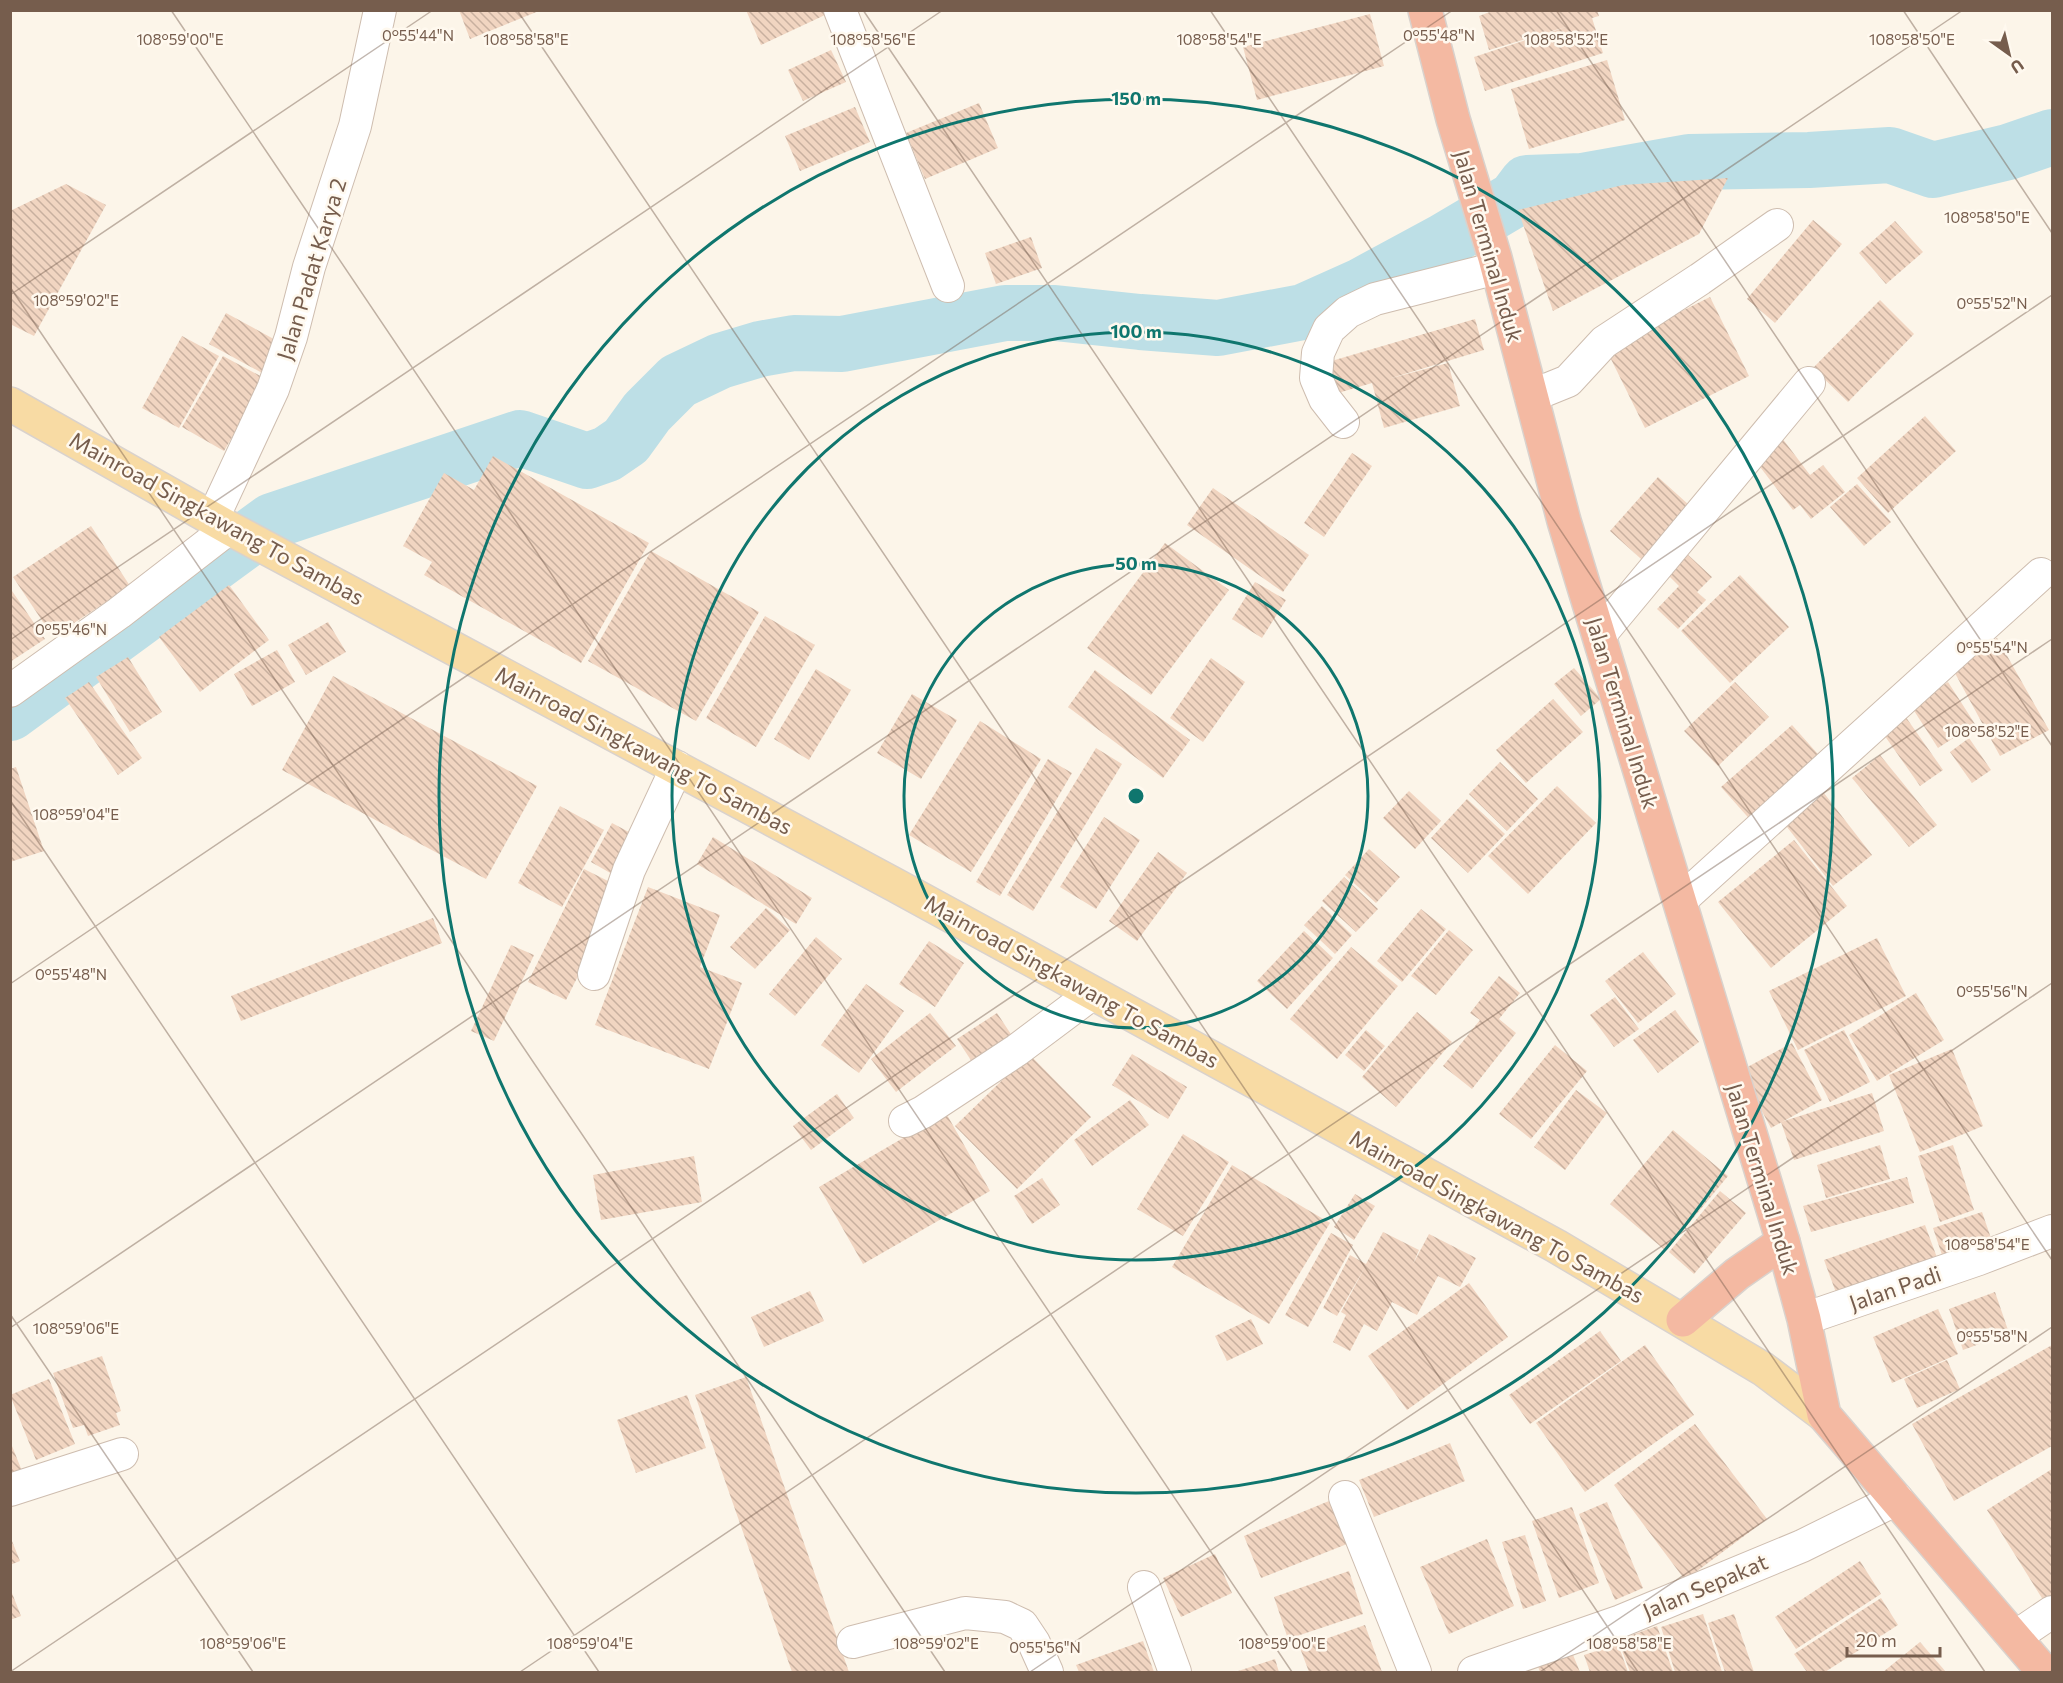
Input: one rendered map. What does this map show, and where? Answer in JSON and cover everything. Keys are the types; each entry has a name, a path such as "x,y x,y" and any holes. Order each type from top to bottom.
{"highway":[{"name":"Jalan Terminal Induk","path":"1425,10 1453,119 1496,263 1564,521 1783,1242 1804,1319 1824,1415"},
{"path":"1683,1320 1737,1275 1783,1242"},
{"name":"Mainroad Singkawang To Sambas","path":"1824,1415 2044,1672"}],"main road":[{"name":"Mainroad Singkawang To Sambas","path":"10,404 221,523 677,767 1545,1241 1763,1369 1824,1415"}],"street":[{"name":"Jalan Padat Karya 2","path":"221,523 291,337 309,267 355,126 380,10"},
{"path":"840,10 948,286"},
{"path":"1531,396 1568,381 1604,342 1777,225"},
{"path":"1343,422 1325,399 1316,378 1318,352 1329,329 1348,312 1375,299 1496,263"},
{"path":"1599,636 1809,383"},
{"path":"10,691 119,613 221,523"},
{"path":"1680,901 2041,574"},
{"path":"594,974 629,870 677,767"},
{"path":"905,1121 924,1112 1017,1050 1093,993"},
{"name":"Jalan Padi","path":"1804,1319 1979,1259 2052,1231"},
{"path":"10,1490 122,1454"},
{"path":"1345,1497 1415,1672"},
{"name":"Jalan Sepakat","path":"1474,1672 1621,1621 1802,1546 1897,1499"},
{"path":"1144,1587 1174,1672"},
{"path":"2015,1638 2052,1612"},
{"path":"853,1642 965,1613 1005,1617 1022,1625 1034,1643 1047,1672"}],"building":[{"path":"459,10 539,10 539,11 470,39"},
{"path":"746,10 823,10 825,15 761,45"},
{"path":"1495,10 1597,10 1599,16 1592,18 1603,53 1485,91 1474,57 1569,26 1489,50 1479,16"},
{"path":"1370,14 1384,66 1257,100 1243,47"},
{"path":"831,50 846,82 803,101 788,70"},
{"path":"1607,60 1625,120 1529,149 1511,89"},
{"path":"979,103 998,148 925,179 906,133"},
{"path":"855,107 870,142 800,171 785,136"},
{"path":"1728,178 1699,234 1553,311 1518,210 1623,185"},
{"path":"66,184 106,205 34,336 10,324 10,211"},
{"path":"1813,220 1842,244 1775,323 1747,299"},
{"path":"1895,221 1923,252 1886,284 1859,253"},
{"path":"1031,237 1042,268 996,284 985,253"},
{"path":"1710,297 1749,376 1645,428 1606,349"},
{"path":"1880,300 1914,334 1848,402 1813,368"},
{"path":"226,313 281,343 264,374 209,344"},
{"path":"1475,319 1484,350 1388,379 1448,363 1460,406 1384,428 1372,383 1338,393 1328,362"},
{"path":"182,336 219,356 179,428 142,408"},
{"path":"223,356 266,379 224,451 182,427"},
{"path":"1925,416 1956,451 1888,513 1857,478"},
{"path":"1782,438 1810,475 1823,465 1845,492 1811,519 1800,505 1793,510 1754,459"},
{"path":"1352,453 1372,466 1324,537 1304,523"},
{"path":"493,456 649,543 581,663 424,575 432,562 403,546 444,473 474,490"},
{"path":"1658,477 1699,514 1650,567 1610,531"},
{"path":"1857,484 1891,522 1864,546 1830,507"},
{"path":"1213,488 1309,555 1283,592 1187,525"},
{"path":"91,526 130,586 53,637 13,577"},
{"path":"1165,543 1229,590 1151,695 1087,648"},
{"path":"651,551 759,612 696,721 588,661"},
{"path":"1685,552 1712,577 1697,592 1706,600 1678,629 1657,609 1679,586 1666,573"},
{"path":"1740,575 1789,627 1730,683 1681,631"},
{"path":"1255,582 1286,600 1262,638 1232,619"},
{"path":"229,585 269,640 200,692 159,637"},
{"path":"10,588 45,639 10,662"},
{"path":"765,616 815,645 756,747 706,718"},
{"path":"328,622 346,652 306,675 288,645"},
{"path":"1997,638 2049,730 2000,756 1950,664"},
{"path":"277,650 295,682 252,706 234,674"},
{"path":"128,657 162,712 130,732 96,677"},
{"path":"1211,658 1245,682 1203,742 1170,718"},
{"path":"1574,668 1601,699 1581,716 1554,684"},
{"path":"816,669 851,690 809,760 774,739"},
{"path":"1095,670 1190,740 1163,778 1068,707"},
{"path":"333,676 537,786 486,879 282,770"},
{"path":"89,682 142,758 118,775 65,698"},
{"path":"1735,682 1769,717 1718,766 1684,731"},
{"path":"1948,682 1975,724 1938,748 1911,706"},
{"path":"912,694 957,720 921,779 877,753"},
{"path":"1553,699 1583,732 1526,783 1496,750"},
{"path":"1905,716 1943,770 1920,786 1882,732"},
{"path":"980,721 1041,759 971,872 909,835"},
{"path":"1792,725 1825,762 1754,824 1721,787"},
{"path":"1969,738 1991,770 1972,783 1950,752"},
{"path":"1096,748 1122,764 1033,911 1007,895"},
{"path":"1880,755 1937,825 1909,847 1852,778"},
{"path":"1048,759 1072,773 1000,896 976,882"},
{"path":"1500,762 1538,799 1507,831 1469,794"},
{"path":"16,767 44,851 10,862 10,769"},
{"path":"1557,786 1596,823 1528,894 1488,856"},
{"path":"1820,788 1872,855 1833,886 1780,818"},
{"path":"1409,791 1441,821 1415,849 1383,818"},
{"path":"1467,799 1505,834 1468,873 1431,838"},
{"path":"560,806 604,830 562,907 518,883"},
{"path":"1104,817 1140,840 1096,909 1060,887"},
{"path":"612,823 640,838 619,878 591,862"},
{"path":"713,837 812,898 796,924 697,864"},
{"path":"1794,840 1847,906 1771,968 1718,902"},
{"path":"1369,849 1400,877 1376,903 1345,875"},
{"path":"1158,852 1187,873 1137,941 1109,921"},
{"path":"584,869 622,888 566,1000 528,982"},
{"path":"1344,877 1378,909 1356,932 1322,901"},
{"path":"648,887 720,915 700,967 742,983 709,1069 595,1025"},
{"path":"1322,906 1352,935 1335,954 1304,925"},
{"path":"766,908 790,930 755,969 730,947"},
{"path":"1421,909 1446,929 1402,982 1377,961"},
{"path":"433,918 442,943 241,1021 231,996"},
{"path":"1449,930 1473,950 1436,995 1411,976"},
{"path":"1304,931 1333,958 1287,1009 1257,981"},
{"path":"816,937 842,959 795,1016 769,994"},
{"path":"1877,938 1906,996 1798,1050 1769,991"},
{"path":"929,941 964,963 935,1007 899,984"},
{"path":"511,945 534,955 494,1041 471,1031"},
{"path":"1351,947 1398,986 1337,1059 1290,1019"},
{"path":"1643,952 1676,994 1638,1023 1605,981"},
{"path":"1499,976 1520,993 1499,1019 1516,1033 1472,1089 1443,1066 1480,1020 1470,1013"},
{"path":"866,984 904,1011 859,1073 821,1045"},
{"path":"1916,993 1944,1040 1877,1081 1849,1035"},
{"path":"1615,997 1639,1029 1614,1047 1590,1015"},
{"path":"1675,1010 1699,1042 1658,1073 1633,1040"},
{"path":"1417,1012 1452,1042 1396,1107 1362,1077"},
{"path":"930,1013 956,1046 896,1092 871,1059"},
{"path":"997,1013 1018,1045 978,1071 957,1039"},
{"path":"1366,1030 1385,1046 1364,1071 1345,1055"},
{"path":"1844,1030 1870,1082 1830,1102 1804,1050"},
{"path":"1792,1043 1822,1100 1771,1128 1740,1071"},
{"path":"1555,1045 1587,1071 1531,1139 1499,1114"},
{"path":"1952,1049 1983,1126 1920,1152 1889,1075"},
{"path":"1029,1054 1091,1117 1017,1189 955,1126"},
{"path":"1132,1054 1187,1087 1168,1119 1112,1085"},
{"path":"1576,1090 1607,1113 1565,1170 1534,1147"},
{"path":"1872,1093 1884,1131 1794,1160 1781,1122"},
{"path":"837,1094 854,1118 811,1150 793,1126"},
{"path":"1130,1100 1149,1125 1092,1166 1074,1140"},
{"path":"946,1113 990,1191 863,1264 819,1187"},
{"path":"1673,1130 1728,1176 1666,1251 1610,1204"},
{"path":"1183,1134 1229,1162 1183,1236 1137,1209"},
{"path":"1880,1145 1890,1179 1826,1198 1817,1165"},
{"path":"1953,1145 1974,1210 1940,1222 1918,1156"},
{"path":"694,1156 702,1202 601,1220 593,1175"},
{"path":"1232,1165 1330,1223 1269,1324 1172,1267"},
{"path":"1907,1177 1914,1203 1811,1232 1803,1206"},
{"path":"1042,1178 1060,1205 1032,1224 1014,1196"},
{"path":"1720,1191 1746,1213 1694,1274 1669,1252"},
{"path":"1355,1194 1375,1206 1354,1240 1334,1227"},
{"path":"1982,1212 1993,1244 1944,1261 1933,1228"},
{"path":"1925,1225 1939,1263 1838,1298 1824,1260"},
{"path":"1383,1232 1419,1250 1413,1264 1429,1234 1476,1258 1460,1287 1438,1276 1417,1315 1392,1302 1377,1331 1364,1324 1350,1351 1333,1342 1346,1315 1341,1312 1365,1267 1337,1316 1323,1308 1350,1255 1366,1264"},
{"path":"1331,1233 1353,1245 1308,1327 1285,1315"},
{"path":"1469,1283 1508,1337 1407,1410 1368,1356"},
{"path":"810,1291 824,1321 764,1347 751,1317"},
{"path":"1995,1292 2009,1333 1963,1350 1949,1309"},
{"path":"1938,1309 1958,1354 1892,1383 1873,1337"},
{"path":"1251,1319 1263,1344 1227,1361 1215,1336"},
{"path":"1600,1331 1621,1361 1530,1424 1509,1395"},
{"path":"1645,1345 1694,1415 1585,1492 1536,1423"},
{"path":"2052,1345 2052,1446 1954,1501 1912,1424"},
{"path":"102,1356 121,1411 116,1413 120,1425 88,1436 84,1425 73,1428 53,1373"},
{"path":"1947,1360 1960,1389 1917,1408 1904,1379"},
{"path":"746,1377 849,1672 792,1672 695,1395"},
{"path":"49,1379 75,1444 36,1460 10,1395"},
{"path":"687,1395 706,1448 636,1473 617,1420"},
{"path":"1695,1424 1767,1519 1685,1580 1614,1485"},
{"path":"10,1441 22,1471 10,1475"},
{"path":"1450,1443 1465,1481 1374,1517 1359,1480"},
{"path":"2052,1469 2052,1598 2045,1603 1987,1510"},
{"path":"1329,1501 1347,1544 1261,1578 1244,1536"},
{"path":"1607,1502 1643,1588 1615,1600 1579,1514"},
{"path":"1572,1507 1599,1583 1559,1598 1532,1521"},
{"path":"1525,1535 1546,1601 1523,1609 1502,1542"},
{"path":"10,1536 20,1561 10,1565"},
{"path":"1487,1539 1514,1606 1449,1634 1420,1567"},
{"path":"1215,1554 1232,1593 1181,1617 1163,1578"},
{"path":"1860,1561 1881,1594 1796,1649 1775,1617"},
{"path":"1349,1571 1363,1614 1288,1639 1274,1597"},
{"path":"10,1588 21,1616 10,1620"},
{"path":"1881,1598 1898,1625 1825,1672 1807,1672 1794,1654"},
{"path":"1703,1614 1722,1672 1675,1672 1661,1627"},
{"path":"1734,1614 1754,1672 1725,1672 1708,1623"},
{"path":"1365,1625 1382,1672 1309,1672 1300,1648"},
{"path":"1657,1626 1673,1672 1630,1672 1618,1640"},
{"path":"1143,1641 1154,1672 1079,1672 1076,1665"},
{"path":"1920,1642 1946,1672 1883,1672"},
{"path":"1618,1644 1628,1672 1590,1672 1584,1655"},
{"path":"1571,1650 1580,1672 1540,1672 1537,1664"},
{"path":"1275,1659 1279,1672 1235,1672"}],"waterway":[{"path":"10,713 272,521 520,438 587,461 607,454 626,441 647,412 678,381 720,361 760,349 794,343 842,344 1005,313 1055,313 1218,328 1303,312 1361,286 1515,199 1527,183 1582,181 1689,162 1809,160 1890,155 1933,170 2008,152 2052,137"}]}
